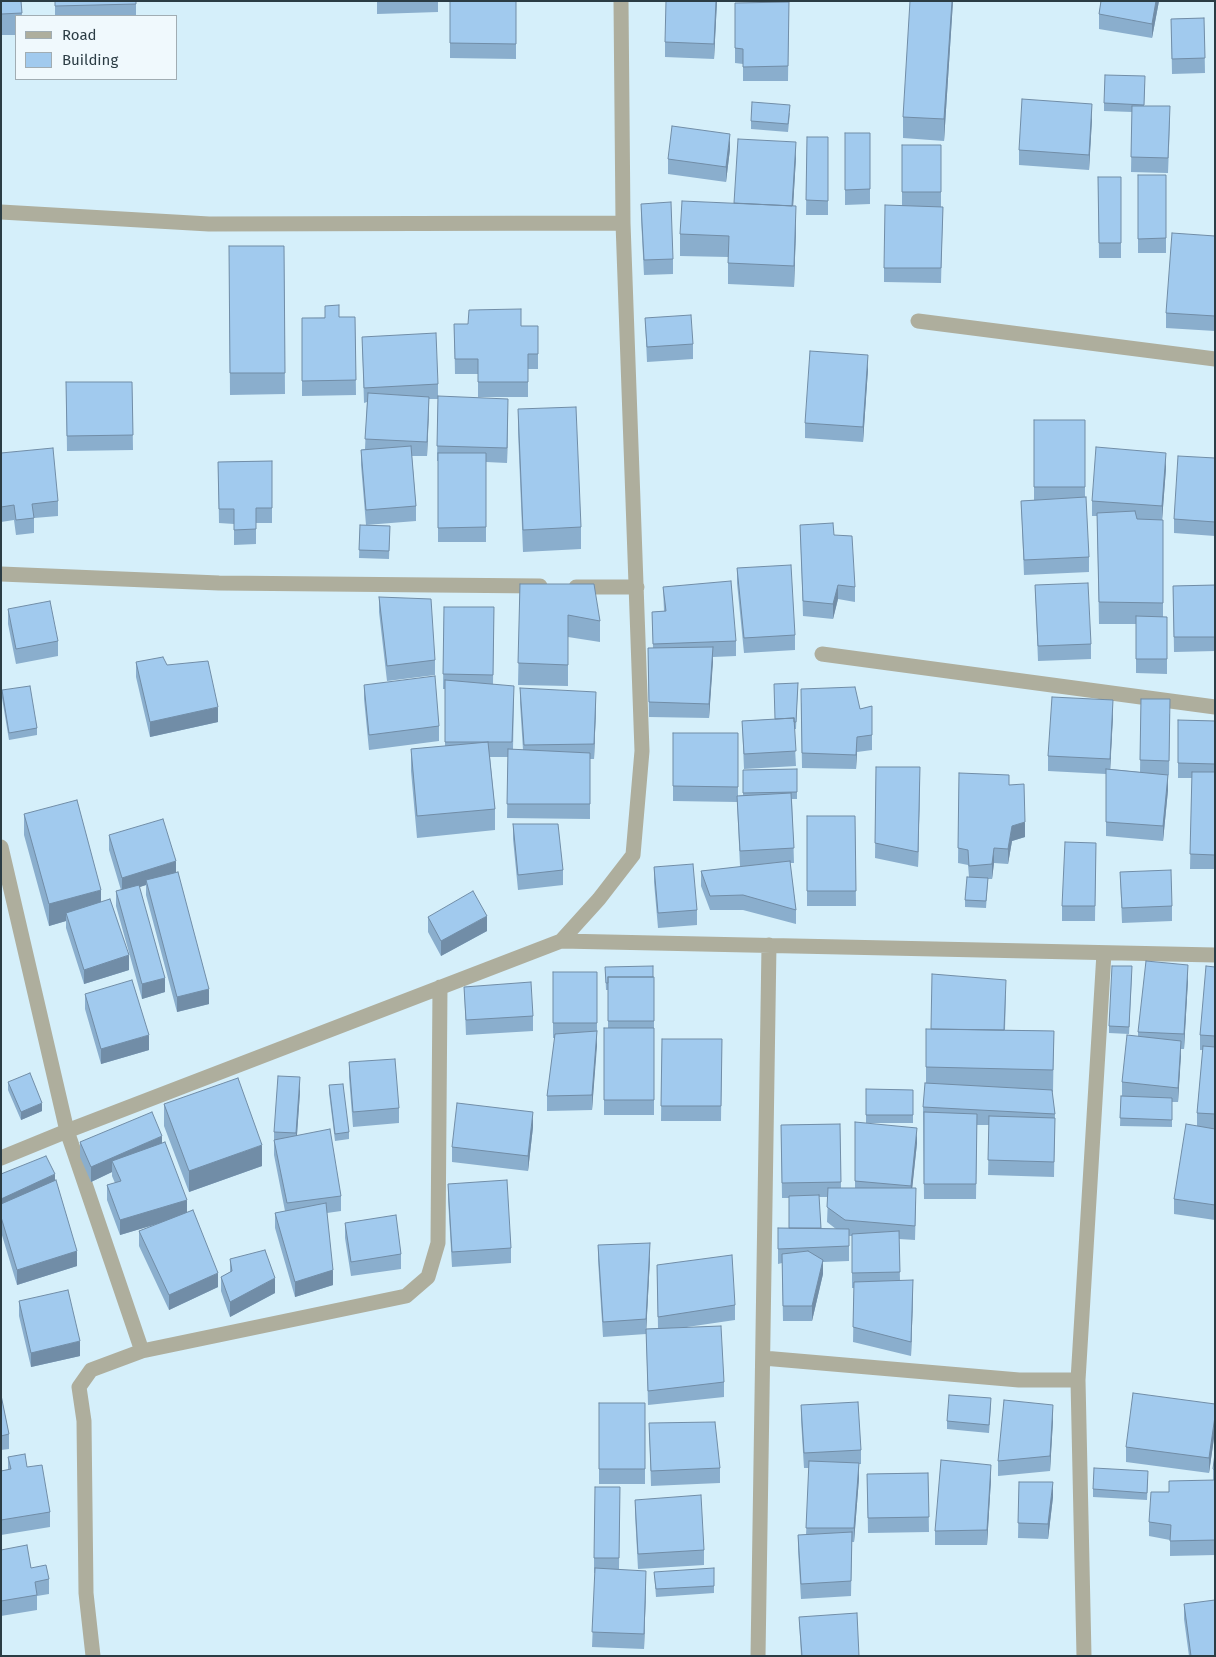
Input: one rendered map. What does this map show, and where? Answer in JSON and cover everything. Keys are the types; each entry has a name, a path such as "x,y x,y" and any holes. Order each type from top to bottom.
{"street":[{"path":"561,941 599,899 632,855 642,751 623,222 621,1"},
{"path":"1,212 210,224 623,222"},
{"path":"918,321 1215,359"},
{"path":"1,574 219,583 637,587"},
{"path":"822,654 1215,707"},
{"path":"1,847 67,1130 142,1351"},
{"path":"1,1158 67,1130 561,941 1215,955"},
{"path":"758,1656 769,945"},
{"path":"1084,1656 1078,1380 1104,953"},
{"path":"93,1656 86,1593 84,1421 79,1387 91,1370 142,1351 406,1296 428,1277 438,1243 440,987"},
{"path":"762,1358 1019,1380 1078,1380"}],"building":[{"path":"1,1 21,1 22,13 1,14"},
{"path":"55,1 136,1 136,4 55,6"},
{"path":"450,1 516,1 516,44 450,43"},
{"path":"666,1 716,1 714,44 665,42"},
{"path":"910,1 952,1 944,119 903,117"},
{"path":"1101,1 1156,1 1152,24 1099,14"},
{"path":"789,2 788,66 743,67 743,49 735,48 735,3"},
{"path":"1204,18 1205,58 1172,59 1171,19"},
{"path":"1105,75 1145,76 1144,105 1104,103"},
{"path":"1022,99 1092,104 1089,155 1019,150"},
{"path":"752,102 790,105 788,124 751,121"},
{"path":"1132,106 1170,106 1168,158 1131,157"},
{"path":"672,126 730,134 726,167 668,159"},
{"path":"845,133 870,133 870,189 845,190"},
{"path":"807,137 828,137 828,201 806,200"},
{"path":"738,139 796,142 792,206 734,203"},
{"path":"902,145 941,145 941,192 902,192"},
{"path":"1138,175 1166,175 1166,238 1138,239"},
{"path":"1098,177 1121,177 1121,243 1099,243"},
{"path":"682,201 796,206 794,266 728,263 729,236 680,234"},
{"path":"671,202 673,259 644,260 641,204"},
{"path":"885,205 943,207 941,268 884,268"},
{"path":"1172,233 1215,236 1215,316 1166,313"},
{"path":"229,246 284,246 285,373 230,373"},
{"path":"339,305 339,317 355,317 356,380 302,381 302,318 325,318 325,306"},
{"path":"521,309 521,326 538,326 538,354 528,354 528,382 478,382 478,359 455,359 454,324 468,324 469,310"},
{"path":"691,315 693,344 647,347 645,318"},
{"path":"436,333 438,384 364,388 362,337"},
{"path":"810,351 868,355 863,427 805,423"},
{"path":"66,382 132,382 133,435 67,436"},
{"path":"368,393 429,397 427,442 365,439"},
{"path":"438,396 508,399 507,448 437,446"},
{"path":"576,407 581,527 523,530 518,409"},
{"path":"1034,420 1085,420 1085,487 1034,487"},
{"path":"411,446 416,506 366,510 361,450"},
{"path":"1096,447 1166,453 1162,506 1092,501"},
{"path":"53,448 58,501 32,504 34,518 16,520 14,505 1,507 1,453"},
{"path":"438,453 486,453 486,527 438,528"},
{"path":"1178,456 1215,458 1215,522 1174,519"},
{"path":"272,461 272,508 256,508 256,529 234,530 234,509 219,509 218,462"},
{"path":"1086,497 1089,557 1024,560 1021,501"},
{"path":"1135,511 1137,519 1163,520 1163,603 1099,602 1097,513"},
{"path":"833,523 834,535 852,536 855,587 838,585 833,604 803,601 800,525"},
{"path":"360,525 390,526 389,551 359,550"},
{"path":"791,565 795,635 744,638 737,568"},
{"path":"731,581 736,641 653,644 652,612 666,611 663,587"},
{"path":"1088,583 1091,644 1038,646 1035,585"},
{"path":"520,584 594,584 600,621 568,615 568,665 518,663"},
{"path":"1215,585 1215,637 1174,637 1173,586"},
{"path":"379,597 431,599 435,660 387,666"},
{"path":"50,601 58,641 16,649 8,609"},
{"path":"444,607 494,607 493,675 443,674"},
{"path":"1136,616 1167,617 1167,659 1136,659"},
{"path":"713,647 709,704 649,702 648,648"},
{"path":"163,657 167,665 208,661 218,707 150,722 136,662"},
{"path":"435,676 439,726 369,735 364,685"},
{"path":"445,680 514,686 512,742 445,742"},
{"path":"798,683 796,722 794,722 794,718 775,719 774,684"},
{"path":"30,686 37,728 9,733 2,690"},
{"path":"855,687 860,709 872,706 872,735 857,737 856,755 802,753 801,689"},
{"path":"520,688 596,692 594,744 524,745"},
{"path":"1052,697 1113,700 1110,759 1048,756"},
{"path":"1141,699 1170,699 1169,761 1140,760"},
{"path":"794,718 796,751 744,754 742,721"},
{"path":"1178,720 1215,721 1215,764 1178,763"},
{"path":"673,733 738,733 738,787 673,786"},
{"path":"488,742 495,809 417,816 411,749"},
{"path":"508,749 590,753 590,804 507,804"},
{"path":"876,767 920,767 918,852 875,843"},
{"path":"797,769 797,792 743,793 743,770"},
{"path":"1106,769 1168,775 1163,826 1106,822"},
{"path":"1192,772 1215,772 1215,855 1190,854"},
{"path":"959,773 1009,775 1009,785 1024,784 1025,822 1012,826 1008,849 994,848 992,864 969,866 968,850 958,848"},
{"path":"791,793 794,848 740,851 737,796"},
{"path":"77,800 101,890 49,904 24,814"},
{"path":"807,816 855,816 856,891 807,891"},
{"path":"163,819 176,861 122,878 109,835"},
{"path":"513,824 558,824 563,870 518,875"},
{"path":"1065,842 1096,843 1095,906 1062,906"},
{"path":"790,861 796,910 743,895 710,896 701,871"},
{"path":"693,864 697,910 658,913 654,867"},
{"path":"1171,870 1172,906 1122,908 1120,872"},
{"path":"178,872 209,989 177,997 146,880"},
{"path":"967,877 988,878 986,901 965,900"},
{"path":"139,885 165,978 142,984 116,891"},
{"path":"473,891 487,916 441,941 428,917"},
{"path":"110,899 129,955 84,970 66,913"},
{"path":"1146,961 1188,965 1184,1034 1138,1032"},
{"path":"653,966 653,977 608,977 608,983 606,983 605,967"},
{"path":"1112,966 1132,966 1129,1027 1109,1026"},
{"path":"1206,966 1215,967 1215,1036 1200,1035"},
{"path":"553,972 597,972 597,1023 553,1023"},
{"path":"932,974 1006,980 1004,1030 931,1029"},
{"path":"608,977 654,977 654,1021 608,1021"},
{"path":"132,980 149,1035 101,1049 85,994"},
{"path":"531,982 533,1016 466,1020 464,987"},
{"path":"604,1028 654,1028 654,1100 604,1100"},
{"path":"926,1029 1054,1031 1053,1070 926,1067"},
{"path":"597,1031 592,1095 547,1096 555,1034"},
{"path":"1127,1035 1181,1041 1178,1088 1122,1082"},
{"path":"662,1039 722,1039 721,1106 661,1106"},
{"path":"1203,1046 1215,1047 1215,1114 1197,1113"},
{"path":"395,1059 399,1108 353,1112 349,1062"},
{"path":"30,1073 42,1103 21,1112 8,1082"},
{"path":"278,1076 300,1077 296,1133 274,1132"},
{"path":"238,1078 262,1145 189,1171 164,1104"},
{"path":"925,1083 1052,1090 1055,1114 923,1107"},
{"path":"343,1084 349,1132 335,1134 329,1085"},
{"path":"866,1089 913,1090 913,1115 866,1115"},
{"path":"1121,1096 1172,1098 1172,1120 1120,1118"},
{"path":"457,1103 533,1112 528,1156 452,1147"},
{"path":"152,1112 162,1136 91,1167 80,1142"},
{"path":"924,1112 977,1114 976,1184 924,1184"},
{"path":"989,1116 1055,1118 1054,1162 988,1160"},
{"path":"855,1122 917,1128 911,1186 855,1181"},
{"path":"840,1124 841,1182 782,1183 781,1125"},
{"path":"1186,1124 1215,1129 1215,1205 1174,1199"},
{"path":"330,1129 341,1196 287,1203 274,1140"},
{"path":"165,1142 187,1200 120,1220 107,1185 121,1181 112,1161"},
{"path":"46,1156 55,1174 1,1199 1,1174"},
{"path":"56,1180 77,1251 17,1270 1,1217 1,1204"},
{"path":"507,1180 511,1248 452,1252 448,1184"},
{"path":"828,1188 916,1188 915,1226 845,1220 827,1207"},
{"path":"819,1195 821,1228 789,1228 789,1196"},
{"path":"326,1203 333,1270 295,1282 275,1213"},
{"path":"193,1210 218,1273 169,1295 139,1231"},
{"path":"396,1215 401,1254 351,1262 345,1223"},
{"path":"778,1228 849,1229 849,1246 778,1249"},
{"path":"899,1231 900,1272 852,1273 852,1234"},
{"path":"650,1243 646,1319 603,1322 598,1245"},
{"path":"265,1250 275,1278 230,1302 221,1277 232,1271 230,1259"},
{"path":"808,1251 823,1260 812,1306 783,1306 782,1254"},
{"path":"732,1255 735,1305 658,1317 657,1265"},
{"path":"913,1280 911,1342 853,1327 854,1282"},
{"path":"68,1290 80,1341 31,1353 19,1301"},
{"path":"721,1326 724,1382 648,1391 646,1329"},
{"path":"1133,1393 1215,1404 1209,1458 1126,1447"},
{"path":"1,1395 9,1434 1,1436"},
{"path":"949,1395 991,1398 989,1425 947,1421"},
{"path":"1004,1400 1053,1405 1050,1456 998,1461"},
{"path":"858,1402 861,1450 804,1453 801,1405"},
{"path":"599,1403 645,1403 645,1469 599,1469"},
{"path":"715,1422 720,1468 651,1471 649,1423"},
{"path":"1215,1453 1215,1470 1213,1469"},
{"path":"25,1454 27,1467 42,1465 50,1512 1,1520 1,1471 11,1469 8,1457"},
{"path":"941,1460 991,1465 987,1530 935,1531"},
{"path":"809,1461 859,1463 854,1528 806,1528"},
{"path":"1094,1468 1148,1471 1147,1493 1093,1489"},
{"path":"928,1473 929,1517 868,1518 867,1474"},
{"path":"1215,1480 1215,1540 1170,1541 1171,1525 1149,1522 1151,1492 1169,1492 1169,1481"},
{"path":"1019,1482 1053,1482 1048,1524 1018,1523"},
{"path":"595,1487 620,1487 619,1558 594,1558"},
{"path":"701,1495 704,1550 638,1554 635,1500"},
{"path":"852,1532 851,1581 801,1584 798,1535"},
{"path":"27,1545 31,1568 46,1565 49,1579 35,1582 37,1595 1,1601 1,1550"},
{"path":"595,1568 646,1571 644,1634 592,1632"},
{"path":"714,1568 714,1586 656,1589 654,1572"},
{"path":"1215,1600 1215,1656 1191,1656 1184,1604"},
{"path":"857,1613 859,1656 802,1656 799,1617"}]}
